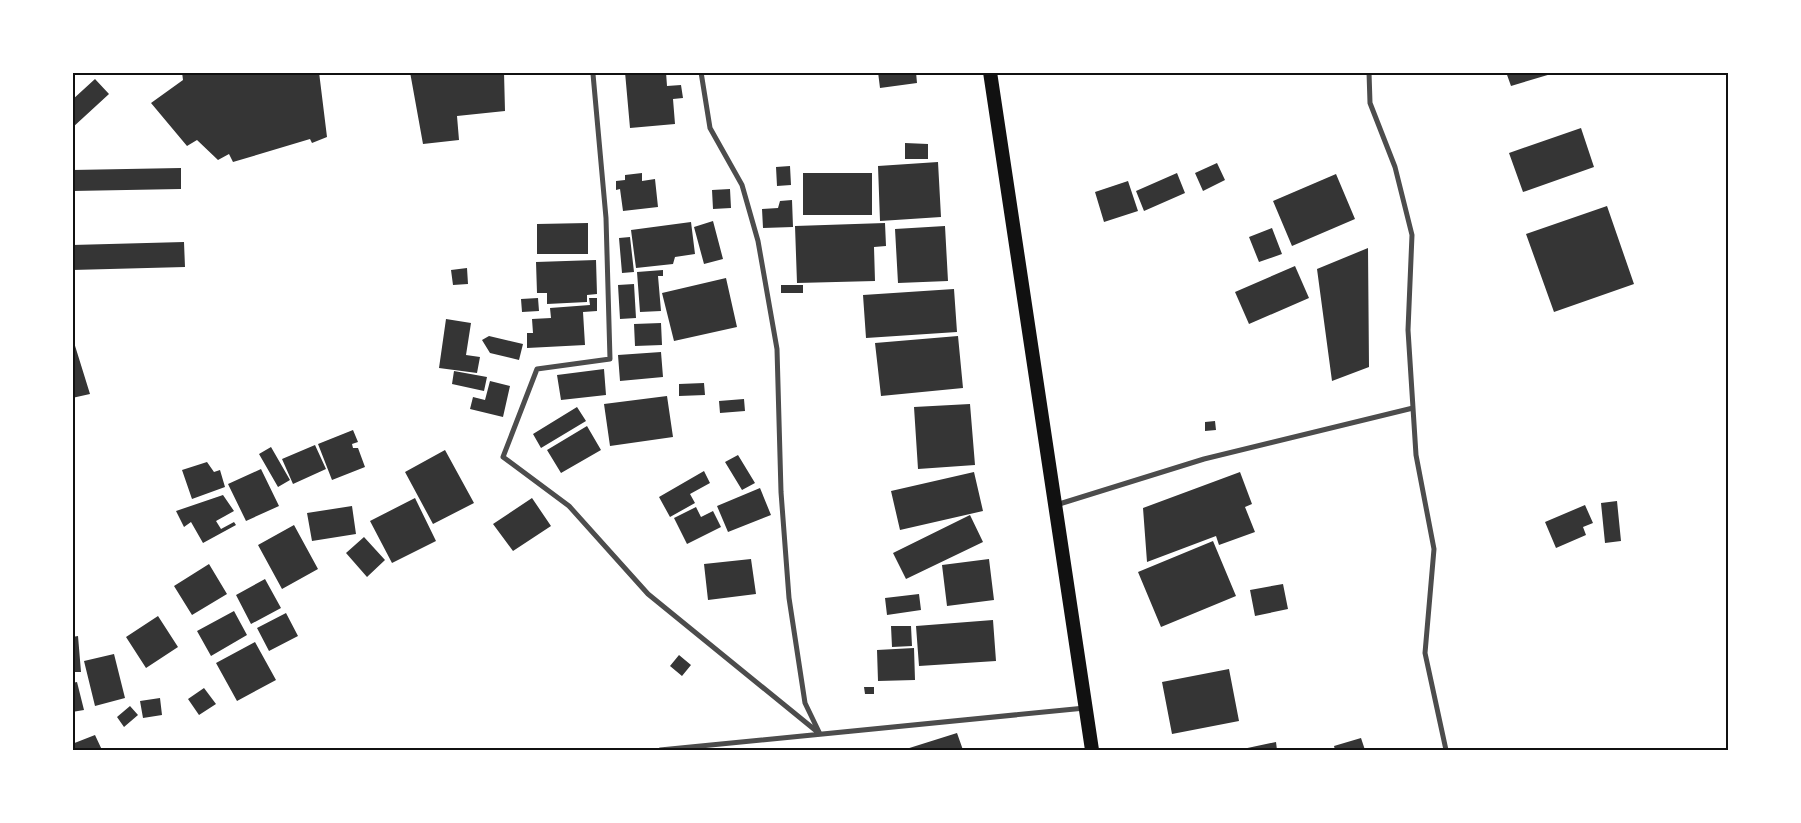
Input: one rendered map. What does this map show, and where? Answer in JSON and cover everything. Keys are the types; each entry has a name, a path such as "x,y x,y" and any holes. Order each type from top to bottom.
{"highway":[{"path":"990,72 1092,750"}],"street":[{"path":"701,72 710,128 742,185 759,251 777,349 781,492 789,598 805,703 820,734"},
{"path":"1369,72 1370,103 1395,167 1412,235 1408,330 1416,455 1434,549 1425,653 1446,750"},
{"path":"593,74 606,218 610,359 537,370 503,456 569,506 648,594 820,734"},
{"path":"1055,505 1204,459 1413,408"},
{"path":"660,750 1086,708"}],"building":[{"path":"182,72 319,72 327,137 312,143 310,139 233,162 229,154 218,160 197,140 187,146 151,103 183,80"},
{"path":"410,72 504,72 505,111 457,116 459,140 423,144"},
{"path":"625,72 666,72 667,86 681,85 683,98 673,99 675,124 630,128"},
{"path":"878,72 916,72 917,83 880,88"},
{"path":"1506,72 1550,72 1551,74 1511,86"},
{"path":"95,79 109,94 72,128 72,100"},
{"path":"1581,128 1594,167 1523,192 1509,153"},
{"path":"905,143 928,144 928,159 905,159"},
{"path":"938,162 941,217 880,221 878,166"},
{"path":"1217,163 1225,180 1203,191 1195,173"},
{"path":"790,166 791,185 777,186 776,167"},
{"path":"181,168 181,189 72,191 72,170"},
{"path":"642,173 642,181 655,179 658,207 623,211 620,189 616,190 616,181 625,180 625,175"},
{"path":"803,173 872,173 872,215 803,215"},
{"path":"1177,173 1185,193 1144,211 1136,191"},
{"path":"1336,174 1355,219 1292,246 1273,201"},
{"path":"1128,181 1138,211 1104,222 1095,192"},
{"path":"730,189 731,208 713,209 712,190"},
{"path":"792,200 793,227 763,228 762,209 778,208 780,201"},
{"path":"1607,206 1634,284 1554,312 1526,234"},
{"path":"713,221 723,259 704,264 694,227"},
{"path":"691,222 695,254 675,257 673,264 636,268 631,230"},
{"path":"588,223 588,254 537,254 537,224"},
{"path":"885,223 886,246 874,247 875,281 797,283 795,226"},
{"path":"945,226 948,281 898,283 895,229"},
{"path":"1272,228 1282,254 1259,262 1249,237"},
{"path":"630,237 634,272 622,273 619,238"},
{"path":"184,242 185,267 72,270 72,245"},
{"path":"1368,248 1369,367 1332,381 1317,269"},
{"path":"596,260 597,294 587,295 587,302 547,304 547,293 537,293 536,262"},
{"path":"1295,266 1309,298 1249,324 1235,292"},
{"path":"467,268 468,284 453,285 451,270"},
{"path":"663,270 663,276 658,276 661,311 640,312 637,272"},
{"path":"726,278 737,327 674,341 662,293"},
{"path":"634,284 636,318 620,319 618,285"},
{"path":"781,285 803,285 803,293 781,293"},
{"path":"954,289 957,332 866,338 863,295"},
{"path":"538,298 539,311 522,312 521,299"},
{"path":"589,298 597,298 597,311 583,312 585,345 527,348 527,333 533,333 532,319 551,318 550,308 590,305"},
{"path":"446,319 471,323 466,355 480,357 477,373 439,368"},
{"path":"661,323 662,345 635,346 634,324"},
{"path":"72,336 90,394 72,398"},
{"path":"489,336 523,344 519,360 490,353 482,340"},
{"path":"958,336 963,388 881,396 875,343"},
{"path":"661,352 663,377 620,381 618,355"},
{"path":"604,369 606,395 561,400 557,375"},
{"path":"454,371 487,377 484,391 452,384"},
{"path":"490,381 510,386 503,417 470,409 473,397 485,400"},
{"path":"704,383 705,395 679,396 679,384"},
{"path":"667,396 673,437 610,446 604,404"},
{"path":"744,399 745,411 720,413 719,401"},
{"path":"970,404 975,465 918,469 914,407"},
{"path":"577,407 586,421 541,448 533,434"},
{"path":"1215,421 1216,430 1205,431 1205,422"},
{"path":"587,426 601,450 561,473 547,450"},
{"path":"353,430 358,442 352,444 353,448 358,448 365,467 332,480 318,444"},
{"path":"315,445 326,469 293,484 282,459"},
{"path":"271,447 290,480 278,487 259,454"},
{"path":"445,450 474,503 433,524 405,472"},
{"path":"738,455 755,483 742,490 725,462"},
{"path":"207,462 214,472 220,470 225,487 192,499 182,470"},
{"path":"261,469 279,506 246,521 228,484"},
{"path":"704,471 710,483 690,494 695,503 670,517 659,497"},
{"path":"974,472 983,511 900,530 891,491"},
{"path":"1240,472 1252,504 1245,507 1255,532 1219,545 1216,536 1147,562 1143,508"},
{"path":"760,488 771,515 728,532 717,506"},
{"path":"223,495 234,511 216,521 221,529 234,522 236,525 203,543 191,522 184,527 176,511"},
{"path":"415,498 436,541 392,563 370,521"},
{"path":"532,498 551,526 513,551 493,524"},
{"path":"1617,501 1621,541 1605,543 1601,503"},
{"path":"1585,505 1593,523 1583,527 1586,535 1556,548 1545,522"},
{"path":"352,506 356,534 312,541 307,513"},
{"path":"696,507 701,517 713,511 721,527 687,544 674,518"},
{"path":"970,515 983,542 906,579 893,553"},
{"path":"294,525 318,569 282,589 258,545"},
{"path":"364,537 385,560 367,577 346,553"},
{"path":"1213,541 1236,596 1161,627 1138,572"},
{"path":"751,559 756,594 708,600 704,564"},
{"path":"989,559 994,600 947,606 942,565"},
{"path":"209,564 227,594 192,615 174,586"},
{"path":"265,579 281,608 251,624 236,595"},
{"path":"1283,584 1288,609 1255,616 1250,590"},
{"path":"919,594 921,610 887,615 885,598"},
{"path":"234,611 247,635 211,656 197,631"},
{"path":"286,613 298,636 269,651 257,628"},
{"path":"158,616 178,647 146,668 126,637"},
{"path":"993,620 996,661 919,666 916,626"},
{"path":"891,626 911,626 912,646 892,647"},
{"path":"78,636 81,672 72,672 72,637"},
{"path":"255,642 276,680 237,701 216,663"},
{"path":"914,648 915,680 878,681 877,650"},
{"path":"114,654 125,698 95,706 84,661"},
{"path":"679,655 691,665 682,676 670,666"},
{"path":"1229,669 1239,721 1172,734 1162,682"},
{"path":"77,682 84,710 72,712 72,683"},
{"path":"864,687 874,687 874,694 865,694"},
{"path":"204,688 216,704 199,715 188,699"},
{"path":"160,698 162,715 143,718 140,701"},
{"path":"130,706 138,715 124,727 117,717"},
{"path":"957,733 963,750 903,750"},
{"path":"95,735 102,750 72,750 72,744"},
{"path":"1361,738 1365,750 1335,750 1334,746"},
{"path":"1276,742 1277,750 1238,750"}]}
